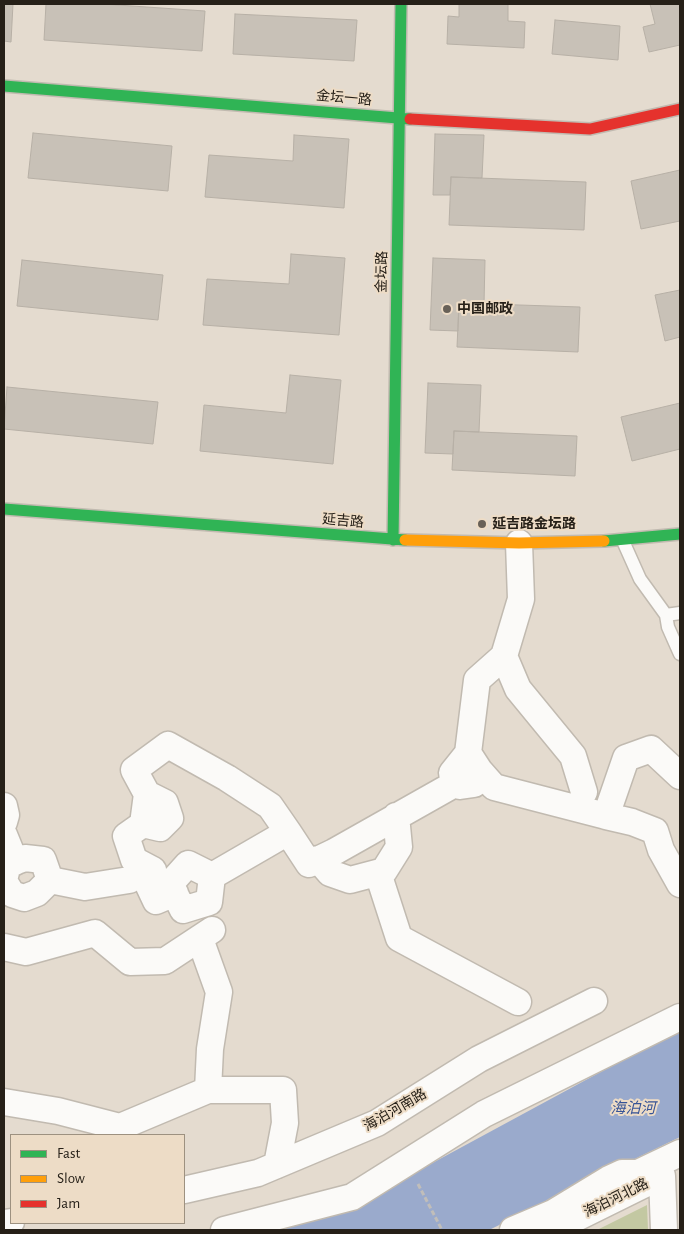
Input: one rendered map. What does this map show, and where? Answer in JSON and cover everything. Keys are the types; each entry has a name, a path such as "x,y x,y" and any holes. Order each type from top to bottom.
{"street":[{"name":"金坛路","path":"393,540 402,4"},
{"name":"金坛一路","path":"4,86 400,118 590,129 680,109"},
{"name":"延吉路","path":"4,509 393,540 519,543 623,541 680,534"},
{"path":"468,769 477,680 504,656 520,599 519,543"},
{"path":"504,656 518,689 573,756 584,792"},
{"path":"175,893 156,901 137,875 126,836 143,824 160,828 170,818 165,803 147,794 134,770 168,746 227,778 270,806 309,864 396,816 468,769"},
{"path":"606,816 626,758 651,749 680,776"},
{"path":"468,769 494,787 632,822 655,832 661,850 680,884"},
{"path":"4,806 6,815 4,833 9,885 24,898 37,893 50,880"},
{"path":"318,859 330,873 350,880 384,871 399,847 396,816"},
{"path":"212,876 288,832"},
{"path":"9,885 25,858 43,860 50,880"},
{"path":"188,864 212,876 209,902 183,910 170,884 188,864"},
{"path":"378,873 399,938 518,1002"},
{"path":"50,880 85,887 137,875"},
{"path":"4,947 26,952 95,933 130,962 164,961 213,931 199,905"},
{"path":"200,939 219,992 210,1049 208,1090"},
{"name":"海泊河南路","path":"185,1190 258,1173 377,1123 479,1059 594,1001"},
{"path":"224,1230 352,1197 484,1114 680,1017"},
{"path":"4,1102 58,1111 120,1127 208,1090 283,1090 286,1123 276,1166"},
{"path":"513,1230 553,1213 622,1173 638,1172 680,1153"},
{"path":"664,1230 671,1171"},
{"name":"海泊河北路","path":"552,1230 671,1171"}],"lane":[{"path":"623,541 640,579 666,615 668,627 680,654"},
{"path":"666,615 680,613"}],"path":[{"path":"406,1163 442,1230"}],"green space":[{"path":"647,1205 648,1230 597,1230"}],"water":[{"name":"海泊河","path":"680,1029 680,1137 489,1230 268,1230 340,1213"}],"building":[{"path":"4,4 13,4 11,42 4,41"},
{"path":"46,4 103,4 205,11 202,51 44,40"},
{"path":"459,4 508,4 508,21 525,22 524,48 447,44 448,16 459,17"},
{"path":"650,4 680,4 680,45 649,52 643,27 655,24"},
{"path":"235,14 357,20 354,61 233,54"},
{"path":"555,20 620,26 618,60 552,54"},
{"path":"33,133 172,146 168,191 28,178"},
{"path":"435,134 484,135 482,178 451,177 450,195 433,195"},
{"path":"294,135 349,139 344,208 205,197 209,155 293,161"},
{"path":"680,170 680,221 641,229 631,181"},
{"path":"451,177 586,182 584,230 449,225"},
{"path":"291,254 345,258 339,335 203,325 207,279 289,284"},
{"path":"433,258 485,260 484,304 459,303 458,331 430,330"},
{"path":"22,260 163,275 158,320 17,306"},
{"path":"680,290 680,337 665,341 655,295"},
{"path":"459,303 580,307 578,352 457,347"},
{"path":"290,375 341,380 333,464 200,451 204,405 286,413"},
{"path":"428,383 481,385 479,432 454,431 453,454 425,453"},
{"path":"7,387 158,402 153,444 4,429"},
{"path":"680,403 680,449 632,461 621,417"},
{"path":"454,431 577,436 575,476 452,470"}],"traffic: fast":[{"path":"393,540 401,4"},
{"path":"4,86 410,119"},
{"path":"4,509 405,540"},
{"path":"604,541 680,534"}],"traffic: slow":[{"path":"405,540 519,543 604,541"}],"traffic: jam":[{"path":"410,119 590,129 680,109"}],"place":[{"name":"中国邮政","path":"447,309"},
{"name":"延吉路金坛路","path":"482,524"}]}
